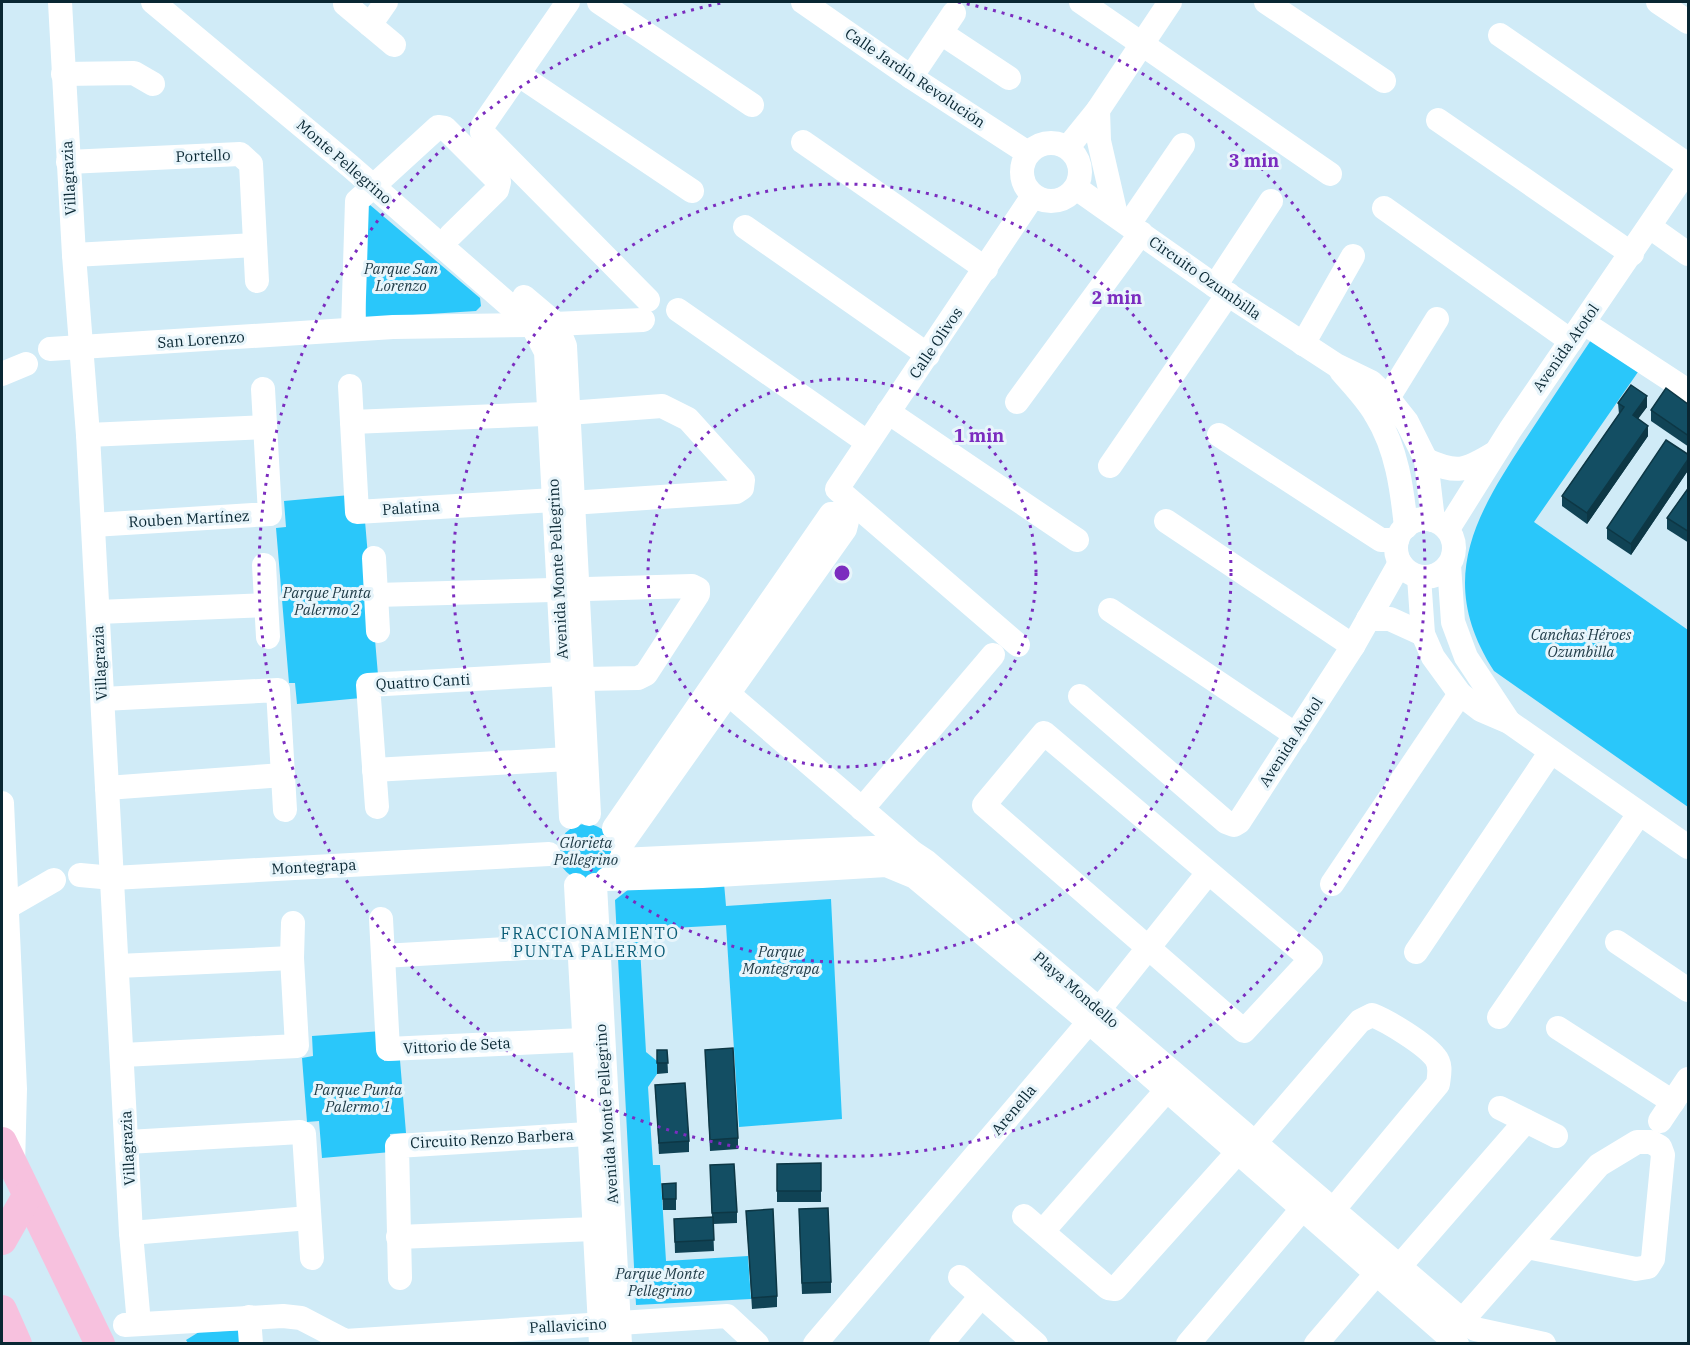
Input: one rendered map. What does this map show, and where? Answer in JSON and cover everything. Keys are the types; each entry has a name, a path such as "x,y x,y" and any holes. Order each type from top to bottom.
{"main road":[{"path":"7,1154 100,1344"},
{"path":"2,1240 27,1196"}],"street":[{"name":"Villagrazia","path":"60,2 74,255 88,435 128,1142 131,1233 145,1329"},
{"name":"Monte Pellegrino","path":"153,2 378,181 451,235 544,325"},
{"name":"Monte Pellegrino","path":"178,2 378,181 544,325"},
{"path":"370,25 386,2"},
{"path":"568,2 519,75 692,191"},
{"path":"599,2 752,105"},
{"name":"Calle Jardín Revolución","path":"803,2 828,9 911,77 1028,153"},
{"path":"1081,2 1330,174"},
{"path":"1068,147 1098,110 1170,2"},
{"path":"1266,2 1384,81"},
{"path":"1658,2 1689,22"},
{"path":"345,4 394,45"},
{"path":"911,77 954,13"},
{"path":"941,33 1009,78"},
{"path":"1500,36 1689,167"},
{"path":"63,74 134,73 153,84"},
{"name":"San Lorenzo","path":"50,350 353,329 544,325 645,310 482,132 483,125 519,75"},
{"path":"1098,110 1099,141 1128,224"},
{"path":"1438,120 1632,254"},
{"path":"353,329 355,207 357,201 438,126 445,128 499,182 497,190 451,235"},
{"path":"803,142 986,268"},
{"path":"1054,142 1068,147 1077,159 1081,174 1076,188 1064,199 1048,202 1033,196 1023,183 1022,168 1028,153 1040,145 1054,142"},
{"path":"1017,402 1128,224 1183,145"},
{"name":"Portello","path":"69,162 240,154 251,164 257,281"},
{"name":"Avenida Atotol","path":"1440,524 1495,453 1689,167"},
{"name":"Circuito Ozumbilla","path":"1076,188 1221,290 1303,344 1336,365 1371,382 1388,398 1407,422 1426,460 1440,524"},
{"name":"Calle Olivos","path":"1018,645 837,489 1033,196"},
{"path":"1110,466 1221,290 1271,201"},
{"path":"1384,208 1578,332 1689,391"},
{"path":"745,227 928,355"},
{"path":"1650,227 1689,254"},
{"path":"74,255 255,245"},
{"path":"1303,344 1353,256"},
{"path":"678,310 867,442"},
{"path":"1388,398 1437,319"},
{"name":"Avenida Monte Pellegrino","path":"544,325 546,352 558,414 580,816"},
{"path":"2,374 26,364"},
{"name":"Circuito Ozumbilla","path":"1336,365 1376,415 1392,450 1402,487 1405,552 1423,634 1433,657 1460,694 1481,710 1509,722 1550,753 1689,848"},
{"name":"Palatina","path":"350,386 357,512 562,501"},
{"name":"Rouben Martínez","path":"93,525 270,514 263,389"},
{"path":"352,422 558,414 662,406 687,419 743,480 742,488 736,492 562,501"},
{"path":"888,412 1077,540"},
{"path":"88,435 265,427"},
{"path":"1219,435 1381,540 1405,552 1436,576 1449,565 1454,554 1454,541 1440,524 1418,520 1405,552"},
{"path":"1426,460 1454,470 1468,468 1495,453"},
{"path":"605,864 603,819 580,816 555,832 551,839 549,854 558,874 605,864 722,688 831,514 840,514 847,521 845,529 722,688"},
{"path":"1166,521 1353,646"},
{"name":"Avenida Atotol","path":"1080,696 1226,822 1234,825 1239,822 1353,646 1405,552"},
{"path":"374,558 378,631"},
{"path":"264,565 268,636"},
{"name":"Circuito Ozumbilla","path":"1449,565 1453,622 1466,657 1509,722"},
{"path":"376,595 692,586 698,590 698,594 646,674 638,678 573,676"},
{"path":"98,612 266,605"},
{"path":"1110,610 1296,735"},
{"path":"1368,619 1390,620 1423,634"},
{"path":"862,809 993,655"},
{"name":"Avenida Monte Pellegrino","path":"573,676 568,759 580,816"},
{"name":"Quattro Canti","path":"377,807 368,685 573,676"},
{"path":"722,688 912,852"},
{"path":"102,699 278,690 285,810"},
{"path":"1332,884 1460,694"},
{"path":"1044,733 1311,959 1244,1031 1146,948 984,805 1044,733"},
{"path":"1416,952 1550,753"},
{"path":"374,770 568,759"},
{"path":"107,788 283,775"},
{"path":"2,803 4,908 15,1089 7,1154"},
{"path":"1499,1017 1639,814"},
{"name":"Playa Mondello","path":"784,862 892,847 912,852 1246,1148 1303,1208 1376,1274 1452,1336"},
{"name":"Montegrapa","path":"80,875 113,878 549,854"},
{"name":"Playa Mondello","path":"605,864 784,862 886,865 915,877 1094,1015 1166,1091 1333,1210 1399,1267 1452,1336"},
{"name":"Avenida Monte Pellegrino","path":"605,864 578,945 583,1040 598,1133 610,1334"},
{"name":"Avenida Monte Pellegrino","path":"605,864 594,1229 610,1334"},
{"name":"Arenella","path":"815,1344 1094,1015 1208,873"},
{"path":"4,908 54,880"},
{"name":"Vittorio de Seta","path":"381,919 388,1049 583,1040"},
{"path":"123,1055 297,1046 292,958 293,923"},
{"path":"1617,942 1689,990"},
{"path":"383,956 578,945"},
{"path":"118,966 292,958"},
{"path":"1024,1216 1108,1288 1115,1289 1360,1021 1372,1015 1388,1021 1435,1057 1440,1070 1438,1084 1333,1210"},
{"path":"1558,1028 1666,1112 1689,1079"},
{"path":"1043,1231 1166,1091"},
{"path":"1500,1108 1556,1136"},
{"path":"1399,1267 1526,1121"},
{"path":"128,1142 300,1132 304,1134 312,1258"},
{"name":"Circuito Renzo Barbera","path":"400,1278 397,1146 400,1144 598,1133"},
{"path":"1452,1336 1527,1247 1599,1165 1637,1142 1651,1142 1660,1147 1663,1155 1653,1259 1648,1267 1636,1269 1527,1247"},
{"path":"1188,1344 1303,1208"},
{"path":"131,1233 309,1218"},
{"path":"398,1237 594,1229"},
{"path":"1316,1344 1376,1274"},
{"path":"960,1277 1036,1344"},
{"path":"940,1344 981,1296"},
{"name":"Pallavicino","path":"145,1329 249,1317 301,1318 345,1342 610,1334 727,1316 757,1344"},
{"path":"249,1317 251,1344"},
{"path":"1452,1336 1474,1329 1544,1344"}],"green space":[{"name":"Parque San Lorenzo","path":"370,205 480,298 481,306 476,311 366,318 361,210"},
{"name":"Canchas Héroes Ozumbilla","path":"1591,340 1638,372 1534,522 1688,630 1688,807 1494,671 1477,639 1467,608 1465,580 1469,552 1477,524 1506,469"},
{"name":"Parque Punta Palermo 2","path":"350,495 365,521 378,675 361,698 297,704 295,683 289,683 276,528 286,527 284,501"},
{"name":"Glorieta Pellegrino","path":"580,824 592,824 602,828 610,836 614,852 610,868 602,876 592,880 580,880 570,876 562,868 558,858 558,846 562,836 570,828"},
{"path":"724,883 726,906 831,899 842,1119 739,1127 726,925 639,930 646,1052 657,1061 657,1074 648,1087 653,1165 660,1165 666,1261 748,1256 751,1299 636,1305 615,900 629,889"},
{"name":"Parque Punta Palermo 1","path":"382,1031 384,1061 400,1060 406,1133 390,1134 391,1152 322,1158 319,1121 307,1122 302,1058 313,1056 312,1036"},
{"path":"246,1330 246,1343 188,1343 186,1340 199,1332"}],"building":[{"path":"1631,385 1647,396 1633,415 1648,426 1587,513 1562,496 1624,407 1618,403"},
{"path":"1666,388 1689,405 1689,436 1651,410"},
{"path":"1666,440 1689,455 1689,458 1631,544 1607,528"},
{"path":"1689,487 1689,532 1667,518"},
{"path":"733,1048 738,1138 710,1140 705,1050"},
{"path":"657,1050 667,1050 668,1063 657,1063"},
{"path":"685,1083 689,1141 659,1143 655,1085"},
{"path":"821,1163 821,1191 777,1191 777,1164"},
{"path":"734,1164 737,1212 712,1213 710,1165"},
{"path":"676,1183 676,1199 663,1199 662,1184"},
{"path":"828,1208 831,1282 802,1283 799,1209"},
{"path":"773,1209 777,1296 752,1298 746,1211"},
{"path":"713,1217 714,1240 675,1242 674,1219"}],"district":[{"name":"FRACCIONAMIENTO PUNTA PALERMO","path":"590,942"}],"park label":[{"name":"Parque Montegrapa","path":"781,960"},
{"name":"Parque Monte Pellegrino","path":"660,1282"}]}
